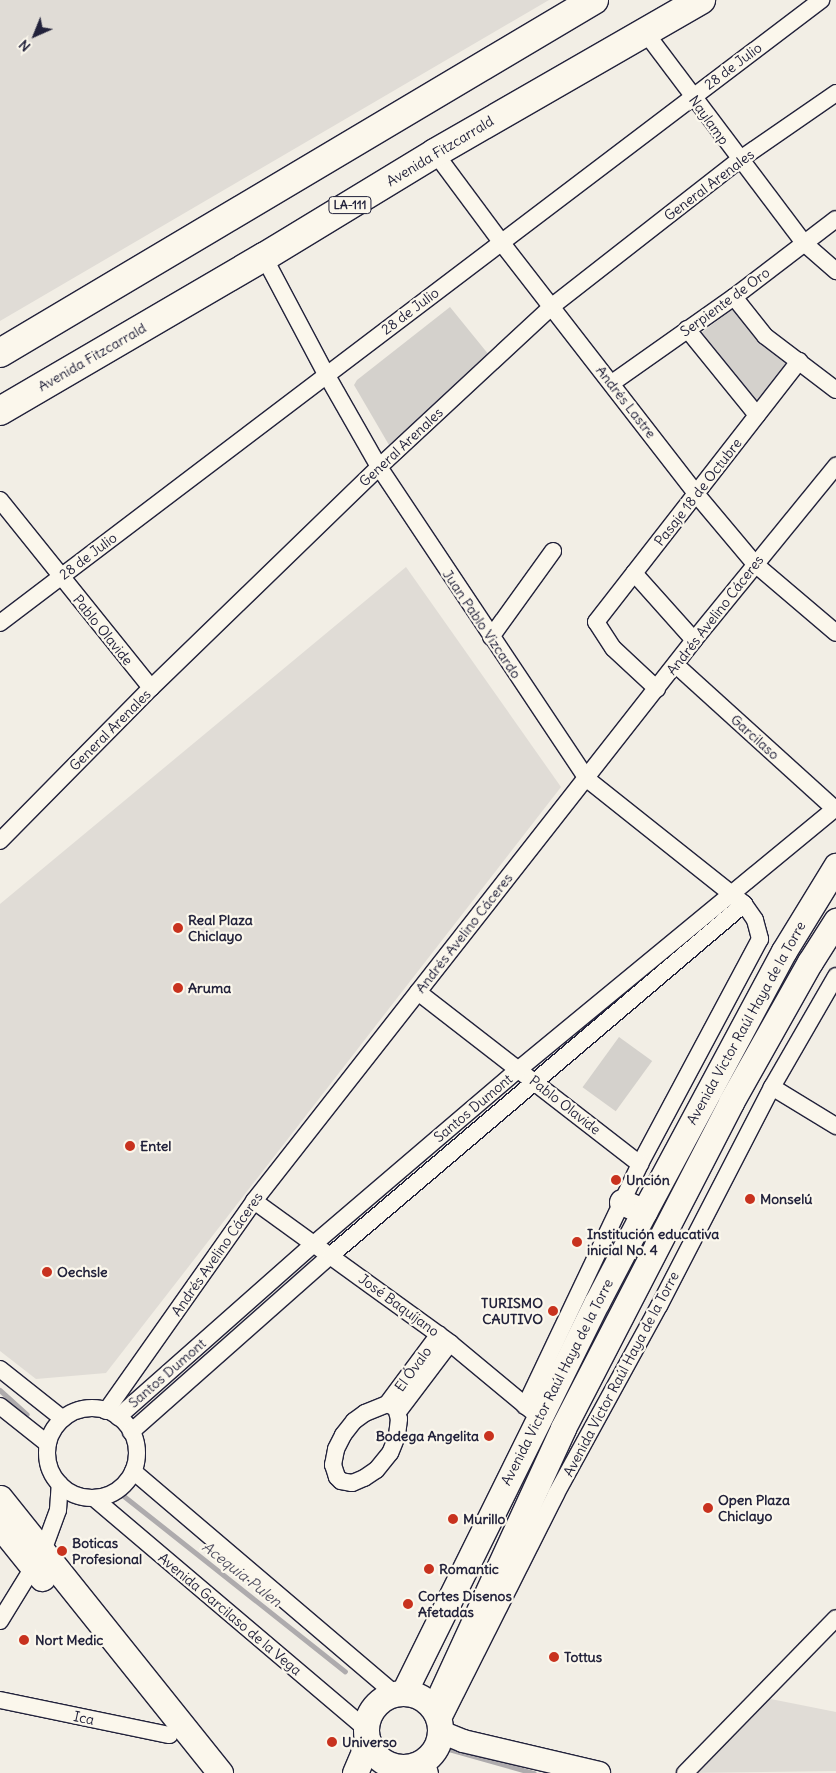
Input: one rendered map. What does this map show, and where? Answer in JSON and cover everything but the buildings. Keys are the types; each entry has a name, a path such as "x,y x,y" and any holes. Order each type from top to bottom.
{"highway":[{"path":"0,353 594,0"},
{"name":"Avenida Fitzcarrald","path":"0,411 264,257 435,153 701,0"}],"main road":[{"name":"Avenida Victor Raúl Haya de la Torre","path":"399,1693 532,1412 633,1207 836,866"},
{"name":"Avenida Victor Raúl Haya de la Torre","path":"439,1721 563,1428 731,1102 810,962 836,921"},
{"path":"0,1498 38,1559 169,1735 200,1773"},
{"path":"0,1526 38,1559 220,1773"},
{"path":"355,1773 367,1735 368,1717 374,1706 383,1698 399,1693 416,1694 426,1700 439,1721 438,1744 432,1755 409,1769 379,1758 367,1735"}],"street":[{"name":"28 de Julio","path":"0,623 692,96 821,0"},
{"name":"Naylamp","path":"646,32 739,160 804,243 836,271"},
{"name":"General Arenales","path":"0,841 151,688 379,467 551,308 739,160 836,93"},
{"name":"Andrés Lastre","path":"435,153 551,308 612,383 697,495 755,564 836,633"},
{"name":"Serpiente de Oro","path":"612,383 734,296 836,219"},
{"name":"Juan Pablo Vizcardo","path":"264,257 326,374 379,467 587,779 738,899 755,920 760,938 640,1164"},
{"path":"734,296 765,336 836,390"},
{"path":"686,329 757,415"},
{"name":"Pasaje 18 de Octubre","path":"657,689 613,648 596,622 800,361"},
{"name":"Andrés Avelino Cáceres","path":"112,1414 254,1200 587,779 694,640 836,466"},
{"name":"Pablo Olavide","path":"0,500 151,688"},
{"path":"491,636 553,551"},
{"path":"634,573 694,640"},
{"name":"Garcilaso","path":"676,665 836,808"},
{"name":"Santos Dumont","path":"131,1432 332,1255 535,1082 836,808"},
{"name":"Santos Dumont","path":"112,1414 519,1069 738,899"},
{"name":"Avenida Víctor Raúl Haya de la Torre","path":"439,1721 556,1494 659,1306 772,1087 836,976"},
{"name":"Pablo Olavide","path":"418,992 640,1164"},
{"path":"772,1087 836,1126"},
{"path":"633,1207 640,1164"},
{"name":"José Baquíjano","path":"254,1200 315,1242 444,1339 532,1412"},
{"name":"El Óvalo","path":"393,1408 365,1412 354,1421 343,1435 336,1449 333,1465 337,1477 341,1481 352,1483 364,1478 386,1460 397,1436 393,1408 444,1339"},
{"path":"0,1369 63,1419"},
{"path":"0,1406 48,1444"},
{"path":"83,1409 112,1414 131,1432 136,1444 137,1458 134,1472 118,1491 95,1499 77,1496 60,1484 49,1465 48,1444 53,1430 63,1419 83,1409"},
{"path":"134,1472 399,1693"},
{"path":"38,1559 58,1510 60,1484"},
{"path":"0,1621 77,1496"},
{"name":"Avenida Garcilaso de la Vega","path":"95,1499 367,1735"},
{"path":"685,1773 836,1618"},
{"name":"Ica","path":"0,1700 169,1735"},
{"path":"439,1721 464,1741 599,1773"}],"shaded area":[{"path":"0,0 549,0 0,321"},
{"path":"450,307 489,355 396,444 389,445 354,385 357,380"},
{"path":"734,308 795,365 758,405 701,333"},
{"name":"Real Plaza Chiclayo","path":"406,567 561,787 106,1373 36,1379 0,1351 0,904"},
{"path":"619,1037 652,1061 616,1111 583,1087"},
{"path":"761,1697 836,1712 836,1771 686,1773"}],"waterway":[{"name":"Acequia Pulen","path":"0,1390 27,1414"},
{"name":"Acequia Pulen","path":"124,1496 345,1671"},
{"name":"Acequia Pulen","path":"449,1749 534,1773"}],"place":[{"name":"Real Plaza Chiclayo","path":"178,928"},
{"name":"Aruma","path":"178,988"},
{"name":"Entel","path":"130,1146"},
{"name":"Unción","path":"616,1180"},
{"name":"Monselú","path":"750,1199"},
{"name":"Institución educativa inicial No. 4","path":"577,1242"},
{"name":"Oechsle","path":"47,1272"},
{"name":"TURISMO CAUTIVO","path":"553,1311"},
{"name":"Bodega Angelita","path":"489,1436"},
{"name":"Open Plaza Chiclayo","path":"708,1508"},
{"name":"Murillo","path":"453,1519"},
{"name":"Boticas Profesional","path":"62,1551"},
{"name":"Romantic","path":"429,1569"},
{"name":"Cortes Disenos Afetadas","path":"408,1604"},
{"name":"Nort Medic","path":"24,1640"},
{"name":"Tottus","path":"554,1657"},
{"name":"Universo","path":"332,1742"}]}
